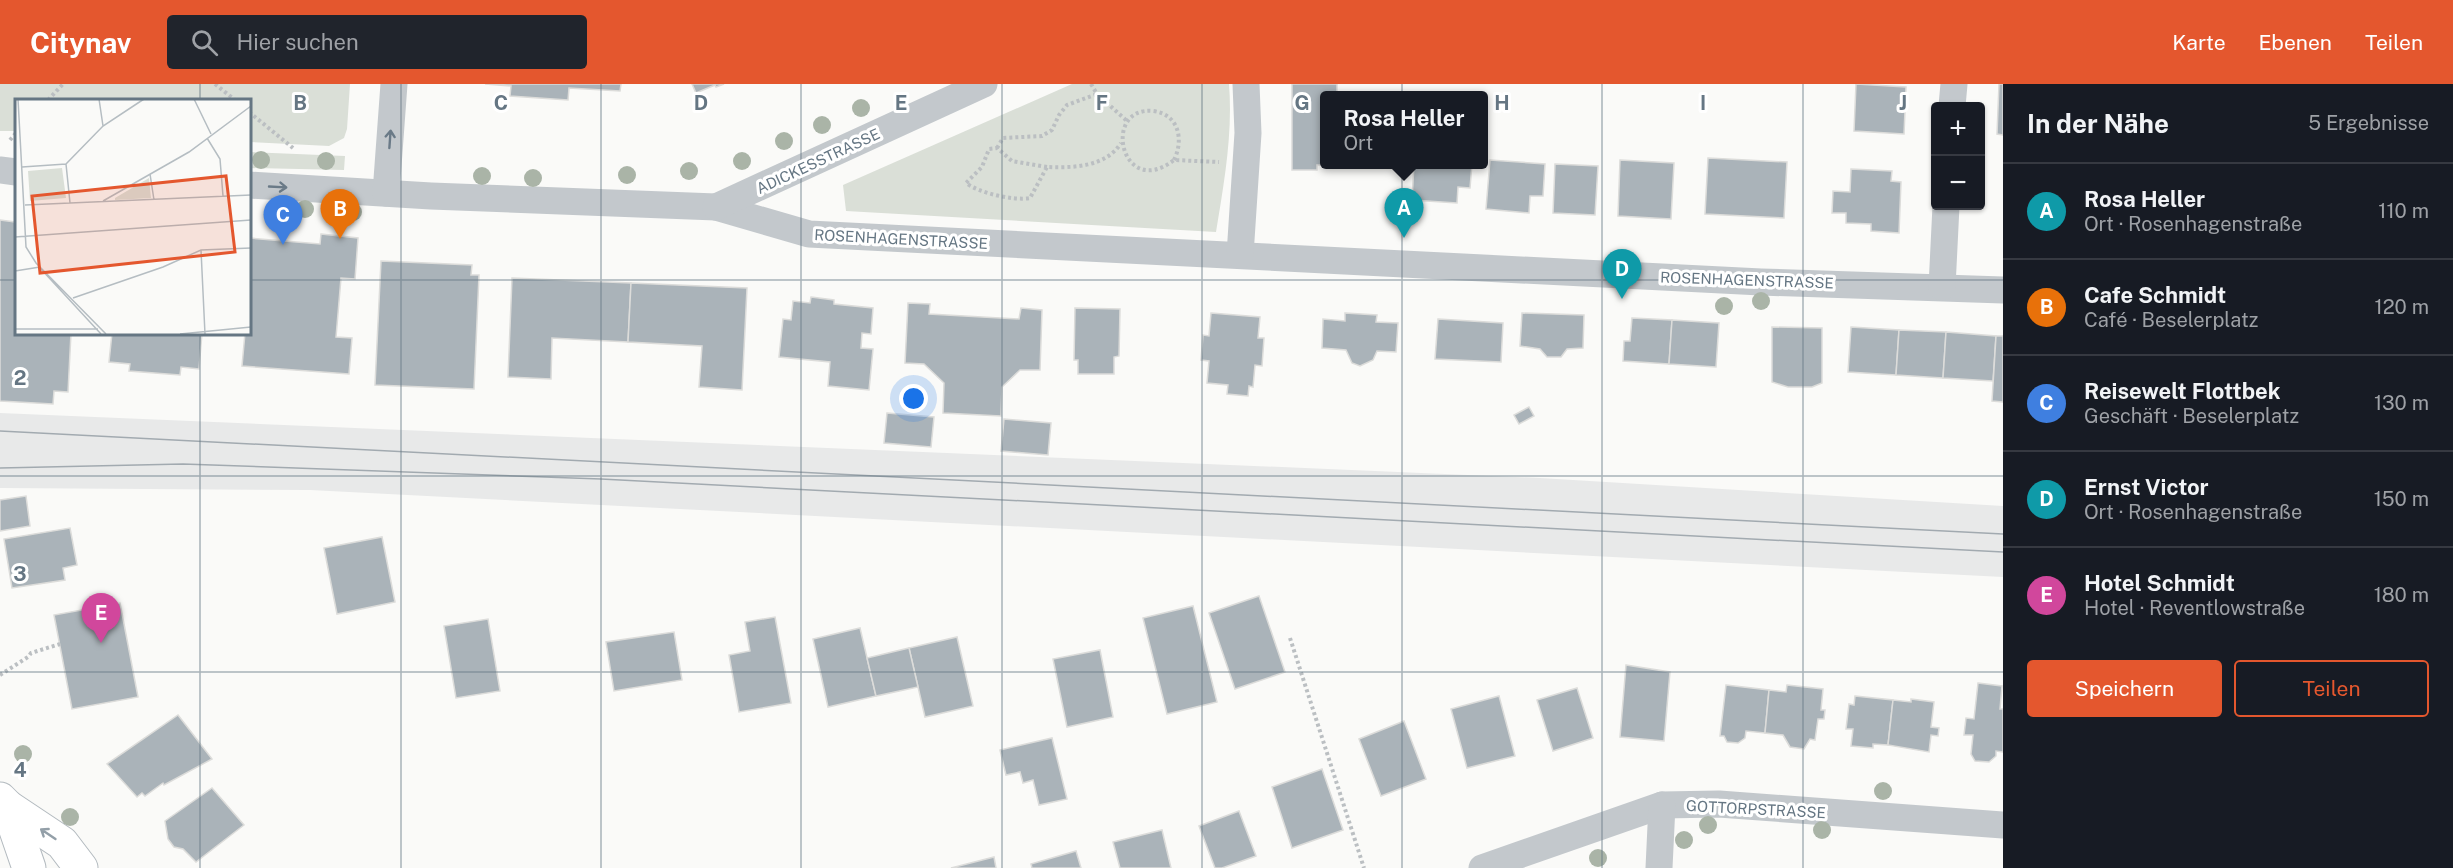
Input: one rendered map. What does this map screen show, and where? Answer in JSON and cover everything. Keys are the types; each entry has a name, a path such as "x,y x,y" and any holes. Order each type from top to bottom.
{"main road":[{"path":"3,806 29,868"},
{"path":"3,806 62,843 81,868"}],"street":[{"path":"386,193 394,84"},
{"name":"ADICKESSTRASSE","path":"716,207 984,84"},
{"path":"1240,255 1248,133 1246,84"},
{"path":"1952,102 1954,84"},
{"path":"0,171 15,172"},
{"name":"ROSENHAGENSTRASSE","path":"250,185 636,206 716,207 808,234 1761,282 2003,290"},
{"path":"1942,287 1947,210"},
{"name":"GOTTORPSTRASSE","path":"1482,868 1662,805 1719,804 2003,825"},
{"path":"1659,868 1662,805"}],"path":[{"path":"49,99 63,84"},
{"path":"215,84 234,99"},
{"path":"1091,84 1097,94 1128,122"},
{"path":"997,148 1003,138 1042,136 1052,130 1067,105 1097,94"},
{"path":"1047,167 1030,198 1018,200 976,191 966,183 982,167 989,149 997,148 1012,161 1047,167 1067,168 1093,164 1115,154 1128,122 1137,114 1148,111 1160,112 1170,118 1177,127 1180,138 1179,150 1174,160 1164,167 1153,170 1142,169 1132,163 1124,154 1121,143"},
{"path":"250,113 293,148"},
{"path":"10,140 15,134"},
{"path":"1174,160 1227,162"},
{"path":"1290,638 1364,868"},
{"path":"0,675 28,657 31,652 60,644"}],"shaded area":[{"path":"0,84 350,84 347,129 344,138 329,146 250,142 250,99 15,99 15,131 0,131"},
{"path":"1072,84 1229,84 1229,140 1216,232 846,211 843,185"},
{"path":"250,152 345,156 344,170 250,168"},
{"path":"0,413 1540,478 2003,506 2003,577 310,490 0,488"}],"building":[{"path":"485,84 621,84 620,91 569,88 568,100 510,96 511,86"},
{"path":"692,84 724,84 716,87 715,85 696,93"},
{"path":"1292,84 1337,84 1337,91 1320,91 1320,165 1317,165 1317,170 1292,170"},
{"path":"1856,84 1906,87 1904,134 1854,131"},
{"path":"1999,84 2003,84 2003,135 1997,134"},
{"path":"1708,158 1787,162 1784,218 1705,214"},
{"path":"1490,160 1545,164 1543,196 1530,196 1529,213 1486,209"},
{"path":"1620,160 1674,163 1671,219 1618,216"},
{"path":"1555,164 1598,166 1595,215 1553,213"},
{"path":"1414,169 1472,169 1470,188 1458,187 1457,203 1412,200"},
{"path":"1851,169 1892,171 1891,181 1901,182 1899,233 1871,231 1871,224 1846,223 1846,213 1832,213 1833,191 1850,192"},
{"path":"0,220 15,222 15,334 71,334 68,392 54,391 53,404 0,401"},
{"path":"321,234 358,238 355,279 341,278 336,337 352,338 349,374 242,366 245,334 250,334 250,238 320,244"},
{"path":"381,261 472,265 471,275 479,275 474,389 375,385"},
{"path":"512,278 631,283 628,342 552,338 551,379 508,377"},
{"path":"631,283 747,288 742,390 699,387 702,346 628,342"},
{"path":"811,297 834,300 834,304 873,308 871,334 862,333 861,348 873,349 869,390 828,386 830,362 779,357 783,319 791,320 793,301 810,303"},
{"path":"908,303 930,304 929,314 1019,319 1021,308 1042,310 1040,370 1020,370 1002,387 1001,416 943,413 944,383 924,364 905,363"},
{"path":"1075,308 1120,309 1119,356 1114,357 1114,374 1078,374 1078,360 1074,360"},
{"path":"1211,313 1260,317 1258,338 1264,338 1262,366 1255,365 1253,387 1249,386 1248,396 1227,394 1228,385 1207,383 1209,361 1201,360 1203,335 1209,336"},
{"path":"1345,313 1377,315 1376,322 1398,323 1396,352 1377,351 1373,360 1360,366 1352,363 1346,350 1322,348 1323,319 1345,321"},
{"path":"1522,313 1584,315 1583,348 1567,349 1561,357 1547,357 1540,349 1520,346"},
{"path":"1632,318 1672,320 1669,364 1623,361 1624,341 1630,341"},
{"path":"1438,319 1503,323 1501,362 1435,359"},
{"path":"1672,320 1719,323 1716,367 1669,364"},
{"path":"1772,327 1822,328 1822,383 1812,387 1788,387 1772,382"},
{"path":"1851,327 1899,330 1896,375 1848,372"},
{"path":"1899,330 1946,332 1943,378 1896,375"},
{"path":"1946,332 1996,336 1993,381 1943,378"},
{"path":"112,334 202,334 199,369 181,367 180,375 129,371 130,364 109,362"},
{"path":"1996,336 2003,336 2003,402 1992,401"},
{"path":"1529,407 1534,416 1519,424 1514,415"},
{"path":"887,413 934,417 931,447 884,443"},
{"path":"1004,419 1051,423 1048,455 1001,451"},
{"path":"26,496 30,526 0,531 0,500"},
{"path":"70,528 77,565 63,568 65,580 12,588 4,539"},
{"path":"382,537 395,602 337,614 324,548"},
{"path":"1259,596 1285,672 1235,689 1209,613"},
{"path":"120,603 138,697 72,709 54,615"},
{"path":"1193,606 1217,702 1167,714 1143,618"},
{"path":"775,617 791,703 739,712 729,655 750,651 745,622"},
{"path":"488,619 500,691 456,698 444,626"},
{"path":"860,628 876,696 828,707 813,639"},
{"path":"674,632 682,680 614,691 606,642"},
{"path":"957,637 973,706 925,717 909,648"},
{"path":"909,648 918,687 876,696 867,658"},
{"path":"1100,650 1113,717 1067,727 1053,659"},
{"path":"1626,665 1670,672 1664,741 1620,737"},
{"path":"1978,683 2002,686 2000,709 2003,709 2003,752 1996,751 1996,756 1989,762 1975,761 1971,754 1973,735 1964,735 1966,718 1974,719"},
{"path":"1726,685 1769,690 1765,733 1746,731 1745,738 1738,743 1727,742 1724,736 1720,736"},
{"path":"1787,685 1823,689 1821,710 1825,710 1824,719 1818,719 1815,740 1810,739 1804,749 1790,747 1783,735 1765,733 1769,690 1786,692"},
{"path":"1577,688 1593,738 1553,751 1537,700"},
{"path":"1499,696 1515,756 1467,768 1451,709"},
{"path":"1855,696 1893,700 1888,745 1873,744 1873,748 1851,746 1853,729 1846,729 1849,704 1854,705"},
{"path":"1911,699 1934,702 1931,727 1939,728 1938,736 1931,735 1929,752 1888,745 1893,700 1911,702"},
{"path":"178,715 212,759 164,785 163,783 145,796 142,793 137,797 107,764"},
{"path":"1404,721 1426,779 1381,796 1359,739"},
{"path":"1052,738 1067,799 1039,805 1033,780 1023,783 1020,772 1006,775 1000,750"},
{"path":"1322,769 1343,830 1292,848 1272,787"},
{"path":"212,788 244,825 196,862 183,849 174,847 168,839 165,821"},
{"path":"1239,811 1256,856 1222,868 1215,868 1199,826"},
{"path":"1162,830 1171,868 1120,868 1113,842"},
{"path":"1076,851 1081,868 1032,868 1031,864"},
{"path":"994,857 996,868 951,868"}],"tram line":[{"path":"0,431 2003,534"},
{"path":"0,468 183,464 601,479 2003,552"}],"place":[{"name":"Rosa Heller","path":"1404,238"},
{"name":"Cafe Schmidt","path":"340,239"},
{"name":"Reisewelt Flottbek","path":"283,245"},
{"name":"Ernst Victor","path":"1622,299"},
{"name":"Hotel Schmidt","path":"101,643"}]}
